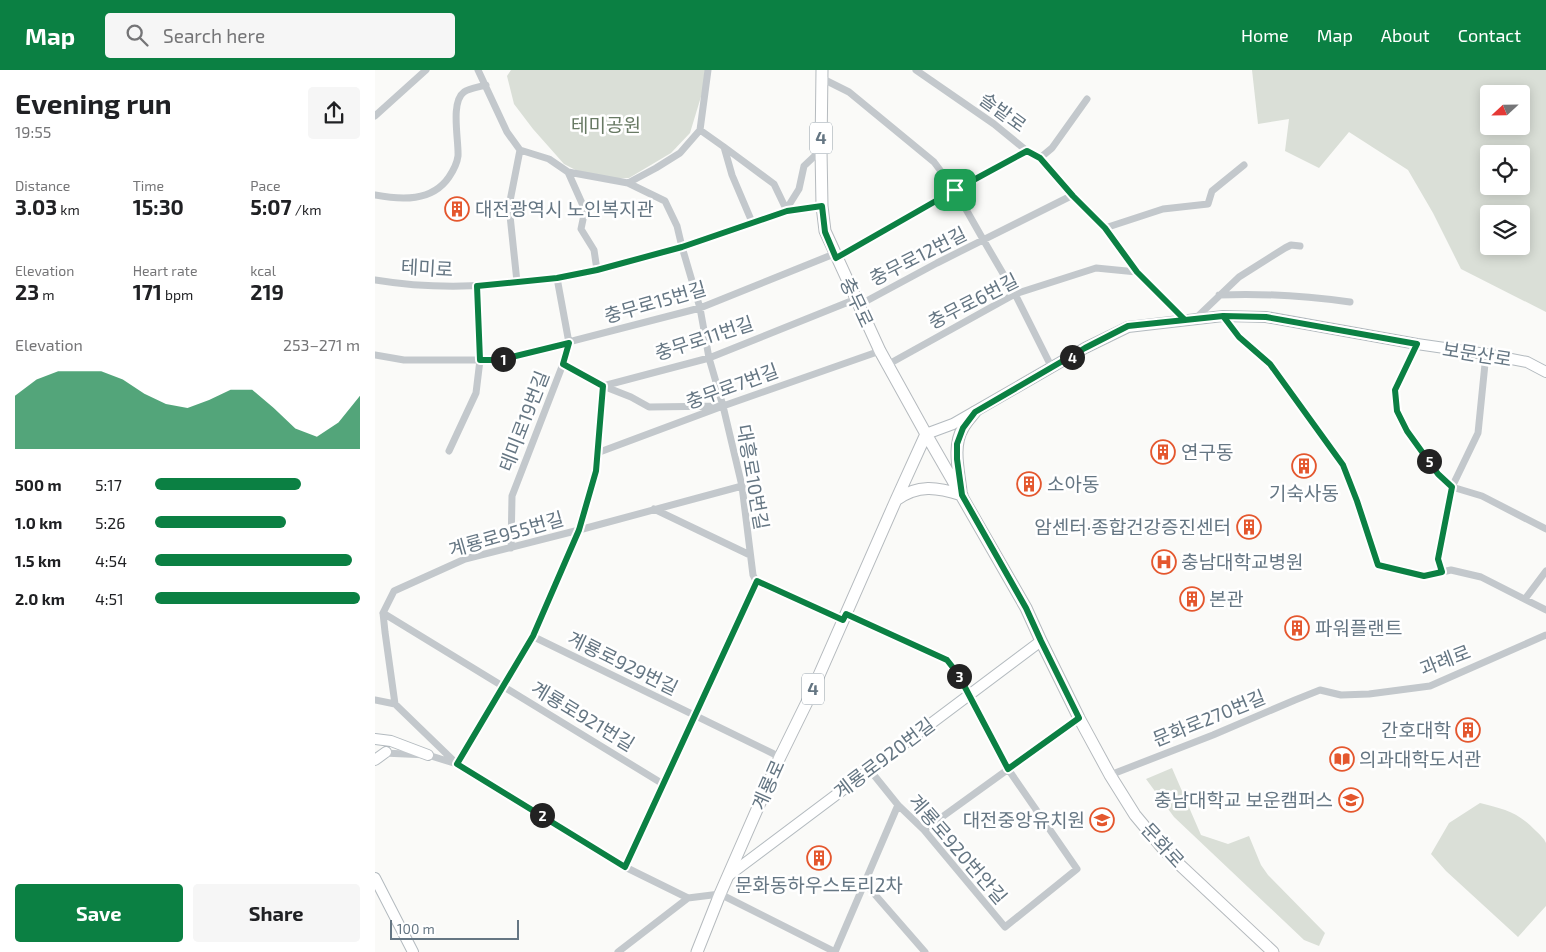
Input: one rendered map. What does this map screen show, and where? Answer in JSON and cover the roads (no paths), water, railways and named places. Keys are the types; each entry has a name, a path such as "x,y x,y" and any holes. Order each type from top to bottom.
{"main road":[{"name":"충무로","path":"821,74 822,206 825,232 887,366 926,434"},
{"name":"보문산로","path":"926,434 953,424 1085,348 1128,326 1223,316 1266,317 1417,344 1486,354 1527,362 1546,372"},
{"path":"896,500 905,493 917,489 930,488 962,495 957,444 963,428 975,412"},
{"name":"문화로","path":"926,434 1026,608 1079,718 1110,775 1135,815 1165,851 1273,952"},
{"name":"계룡로","path":"697,952 780,757 809,698 926,434"},
{"name":"계룡로920번길","path":"728,876 1041,641"},
{"path":"375,739 391,741 428,755"},
{"path":"375,760 386,752"},
{"path":"375,878 413,952"}],"street":[{"path":"375,116 426,70"},
{"path":"479,70 507,132 520,150 549,159 568,172 585,210 581,230 594,250 597,270"},
{"path":"627,183 679,153 700,130 708,70"},
{"name":"솔밭로","path":"916,70 994,124 1027,151 1040,158 1073,196 1105,228 1137,272 1190,320"},
{"path":"821,74 849,92 934,162 955,190 1015,294 1052,368"},
{"path":"375,195 414,199 437,190 446,182 454,170 458,157 456,115 458,99 464,92 486,85"},
{"path":"1040,158 1052,148 1087,99"},
{"path":"700,130 774,184 787,211"},
{"path":"724,146 731,175 752,222"},
{"path":"517,282 509,206 520,150"},
{"path":"787,211 799,189 804,166 821,150"},
{"name":"충무로15번길","path":"375,355 404,360 499,360 699,308 835,256 1027,151"},
{"path":"1105,228 1163,209 1208,204 1212,191 1244,165"},
{"name":"대흥로10번길","path":"568,172 627,183 665,201 677,226 742,486 753,575 757,581"},
{"name":"충무로12번길","path":"857,302 1073,196"},
{"name":"테미로","path":"375,280 439,287 477,286 557,278 597,270 682,247 787,211 822,206"},
{"path":"1190,320 1239,277 1285,248 1291,245 1300,246"},
{"name":"충무로6번길","path":"887,366 1015,294 1096,268 1137,272"},
{"name":"테미로19번길","path":"511,548 512,496 563,364 569,343 557,278"},
{"name":"테미로","path":"477,286 480,360"},
{"path":"1219,296 1251,294 1350,302"},
{"name":"충무로11번길","path":"603,386 709,358 857,302"},
{"path":"1223,316 1239,337 1270,364 1343,465 1378,565 1424,576 1451,570 1481,577 1546,610"},
{"path":"1417,344 1395,390 1397,411 1407,431 1438,474 1452,487 1482,496 1546,529"},
{"name":"충무로7번길","path":"597,453 880,351"},
{"path":"1442,572 1438,559 1452,487 1478,432 1486,354"},
{"path":"449,451 476,393 480,360"},
{"path":"457,764 533,636 579,530 596,471 603,386 563,364"},
{"name":"대흥로10번길","path":"603,386 631,396 649,407 723,406"},
{"name":"계룡로955번길","path":"383,613 394,591 465,559 742,486"},
{"name":"대흥로10번길","path":"654,509 750,555"},
{"path":"1525,599 1546,572"},
{"path":"625,867 757,581 844,617"},
{"path":"383,613 395,704"},
{"name":"계룡로921번길","path":"383,613 663,784"},
{"name":"계룡로920번안길","path":"844,617 947,660 958,674 1008,769 1077,869 1005,927 924,830 898,805 869,769"},
{"name":"과례로","path":"1320,690 1341,695 1369,694 1430,686 1546,635"},
{"name":"계룡로929번길","path":"533,636 780,757"},
{"name":"문화로270번길","path":"1110,775 1213,735 1320,690"},
{"path":"375,700 395,704 457,764 625,867 689,898"},
{"path":"924,830 1079,718"},
{"path":"375,754 386,752 428,755 457,764"},
{"path":"618,952 689,898 721,894 835,952 898,805"},
{"path":"864,882 925,952"}],"place":[{"name":"대전광역시 노인복지관","path":"457,209"},
{"name":"연구동","path":"1163,452"},
{"name":"기숙사동","path":"1304,466"},
{"name":"소아동","path":"1029,484"},
{"name":"암센터·종합건강증진센터","path":"1249,527"},
{"name":"충남대학교병원","path":"1164,562"},
{"name":"본관","path":"1192,599"},
{"name":"파워플랜트","path":"1297,628"},
{"name":"간호대학","path":"1468,730"},
{"name":"의과대학도서관","path":"1342,759"},
{"name":"충남대학교 보운캠퍼스","path":"1351,800"},
{"name":"대전중앙유치원","path":"1102,820"},
{"name":"문화동하우스토리2차","path":"819,858"}],"park label":[{"name":"테미공원","path":"606,125"}]}
